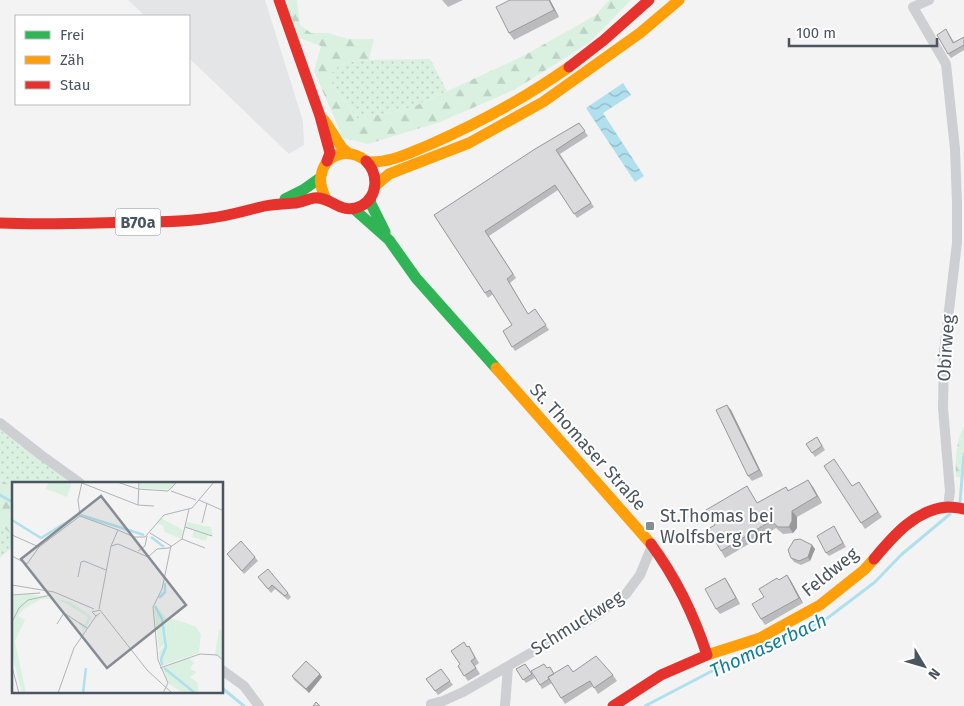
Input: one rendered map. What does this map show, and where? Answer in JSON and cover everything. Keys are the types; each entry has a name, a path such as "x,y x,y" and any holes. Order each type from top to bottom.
{"main road":[{"path":"279,0 320,116 330,153 320,178 322,193 326,200"},
{"path":"604,58 668,0"},
{"path":"275,204 318,198 326,200 342,209 354,209 363,205 370,198 375,186 389,174 469,143 543,102 640,33 679,0"},
{"path":"368,162 389,162 465,130 512,105 590,52 645,2"},
{"path":"320,116 342,148 348,153"},
{"path":"327,162 340,154 348,153 362,157 368,162 374,173 375,186"},
{"path":"275,204 303,190 320,178"},
{"name":"St. Thomaser Straße","path":"370,198 388,240"},
{"name":"B70a","path":"0,223 51,226 193,220 236,214 275,204"},
{"name":"St. Thomaser Straße","path":"354,209 388,240 422,285 652,546 668,567 680,589 700,632 707,655"},
{"name":"Feldweg","path":"707,655 760,638 820,605 864,570 897,532 922,514 948,506 964,509"},
{"path":"613,706 661,675 707,655"}],"street":[{"name":"Obirweg","path":"929,0 913,7 946,64 959,146 957,243 944,352 943,408 950,491 948,506"},
{"path":"0,423 77,482"},
{"name":"Schmuckweg","path":"431,706 431,704 443,702 463,692 508,667 595,616 626,594 640,575 652,546"},
{"path":"505,706 508,667"},
{"path":"224,671 244,686 260,706"}],"shaded area":[{"path":"128,0 265,0 303,121 304,145 289,154 190,59 190,15 144,15"}],"green space":[{"path":"286,0 297,0 300,25 311,33 328,33 348,39 374,39 369,60 348,62 332,70 334,87 358,119 411,108 523,56 596,15 609,0 631,0 589,43 514,90 440,122 368,144 343,138 314,71 321,46 299,38"},
{"path":"430,59 447,91 411,108 358,119 334,87 332,69 348,62"},
{"path":"964,426 964,478 956,477 956,464 958,444"},
{"path":"0,430 70,482 12,482 12,487 0,479"},
{"path":"0,479 12,487 12,534 0,525"},
{"path":"0,525 12,534 12,548 0,558"}],"water":[{"path":"623,83 631,95 603,113 644,176 635,182 586,108"}],"building":[{"path":"510,0 549,0 554,10 509,33 496,7"},
{"path":"946,29 953,43 964,37 964,45 948,54 937,35"},
{"path":"579,123 585,131 556,150 591,203 574,214 555,185 485,231 513,274 507,279 528,314 535,309 546,325 512,347 503,331 512,325 490,290 485,293 434,215 535,149"},
{"path":"727,405 759,470 748,476 716,410"},
{"path":"817,437 822,446 812,453 806,444"},
{"path":"834,459 852,486 859,482 878,512 861,523 824,466"},
{"path":"808,480 817,496 792,511 792,521 789,527 778,527 771,521 721,551 708,529 715,525 706,510 747,486 757,503 786,487 788,491"},
{"path":"834,526 843,543 826,553 817,536"},
{"path":"800,539 812,545 808,557 799,561 791,558 788,550 794,540"},
{"path":"241,541 255,557 242,571 227,554"},
{"path":"268,569 288,593 285,596 272,585 268,589 258,577"},
{"path":"787,575 799,598 761,619 752,604 764,597 759,589 777,578 779,580"},
{"path":"725,578 736,598 716,609 705,589"},
{"path":"464,642 467,647 469,646 475,658 471,661 476,668 464,676 458,666 460,664 451,651"},
{"path":"596,656 613,675 594,688 590,681 561,698 548,677 568,665 573,672"},
{"path":"306,661 320,674 306,689 292,676"},
{"path":"525,664 532,674 523,680 516,669"},
{"path":"544,664 547,668 550,667 554,674 540,685 531,671"},
{"path":"441,669 450,681 435,691 426,679"}],"waterway":[{"name":"Thomaserbach","path":"960,502 964,454"},
{"name":"Thomaserbach","path":"0,495 12,502"},
{"name":"Thomaserbach","path":"645,706 712,671 825,620 875,582 901,555 950,514"},
{"name":"Thomaserbach","path":"224,690 244,706"}],"traffic: fast":[{"path":"285,199 303,190 320,178"},
{"path":"370,198 371,204 385,232"},
{"path":"354,209 389,240 416,278 496,368"}],"traffic: slow":[{"path":"375,186 389,174 469,143 543,102 640,33 679,0"},
{"path":"368,162 400,157 448,137 519,100 569,67"},
{"path":"324,120 342,148 348,153"},
{"path":"326,199 321,179 323,168 327,162 333,157 345,154 352,154 366,161"},
{"path":"496,368 651,544"},
{"path":"707,655 760,638 820,605 864,570 874,559"}],"traffic: jam":[{"path":"279,0 320,116 330,153 327,161"},
{"path":"569,67 604,40 649,0"},
{"path":"0,223 67,224 191,220 224,216 269,205 296,203 314,198 320,198 347,209 354,208 367,202 375,185 373,172 366,161"},
{"path":"874,559 897,533 916,518 936,509 948,507 964,509"},
{"path":"613,706 661,675 707,655 684,597 651,544"}],"place":[{"name":"St.Thomas bei Wolfsberg Ort","path":"650,526"}]}
